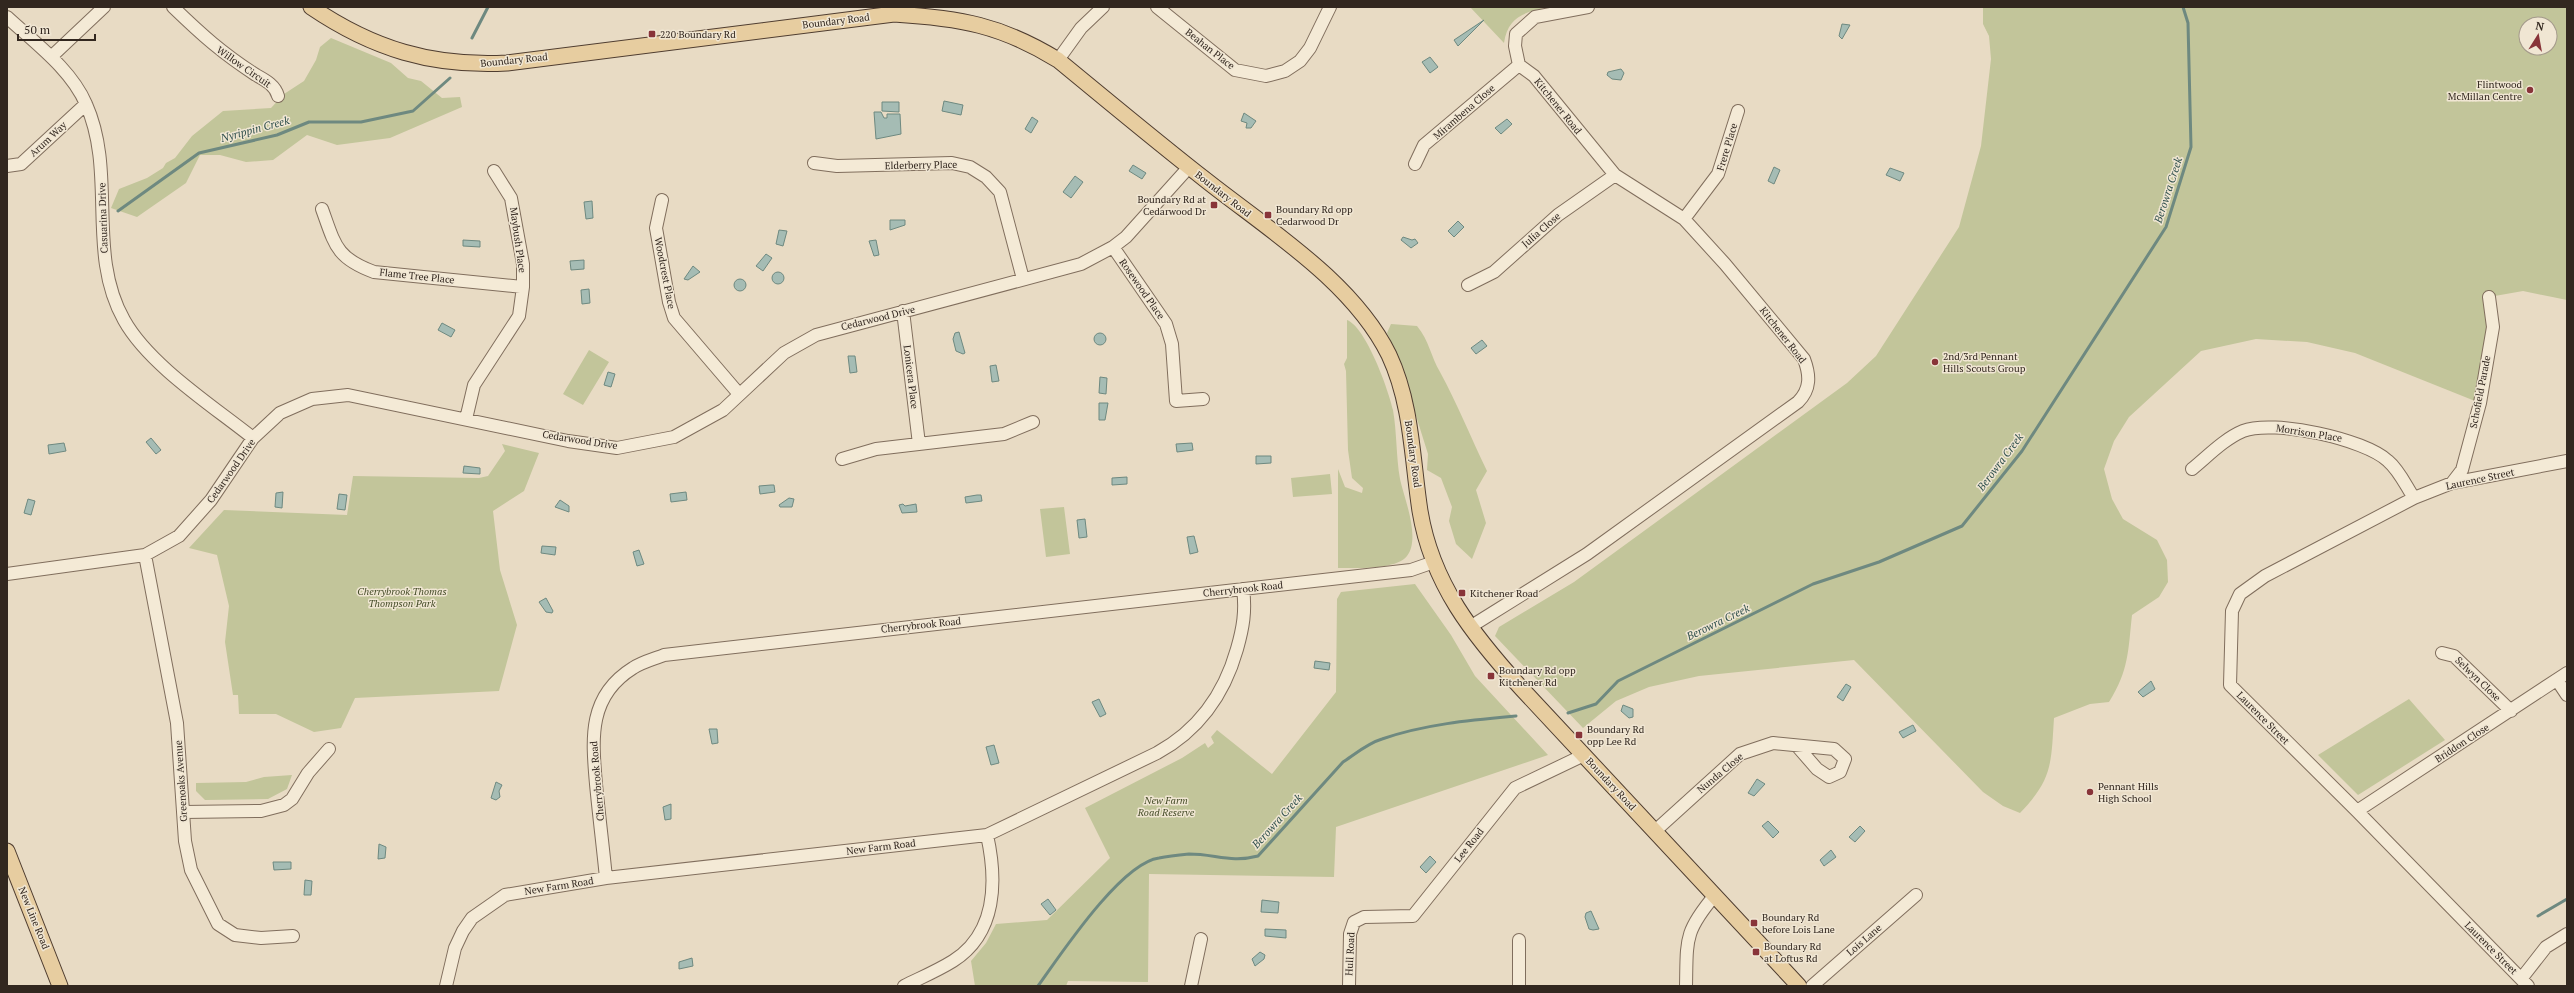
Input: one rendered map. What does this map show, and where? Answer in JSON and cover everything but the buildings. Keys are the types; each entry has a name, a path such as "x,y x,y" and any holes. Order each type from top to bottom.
{"main road":[{"name":"Boundary Road","path":"311,7 340,27 387,48 447,62 478,64 507,63 894,14 943,17 972,22 1028,41 1058,60 1189,167 1328,277 1371,326 1389,355 1400,386 1416,464 1420,510 1434,562 1458,611 1489,652 1800,986"},
{"name":"New Line Road","path":"7,851 60,986"}],"street":[{"path":"51,57 104,7"},
{"name":"Willow Circuit","path":"173,7 226,57 271,85 278,96"},
{"path":"1058,60 1082,28 1103,7"},
{"name":"Beahan Place","path":"1157,7 1235,70 1266,76 1285,71 1300,61 1310,48 1330,7"},
{"path":"1519,65 1515,46 1516,34 1535,17 1588,7"},
{"name":"Casuarina Drive","path":"7,18 51,57 69,78 86,104 100,150 103,249 110,286 124,321 152,357 253,438"},
{"name":"Mirambena Close","path":"1415,164 1424,146 1519,65"},
{"name":"Kitchener Road","path":"1470,627 1587,554 1804,395 1809,380 1804,360 1725,264 1684,219 1614,175 1534,76 1519,65"},
{"name":"Arum Way","path":"7,166 21,164 86,104"},
{"name":"Frere Place","path":"1684,219 1718,174 1738,111"},
{"name":"Elderberry Place","path":"814,163 837,166 952,163 970,166 986,177 1000,192 1023,278"},
{"name":"Cedarwood Drive","path":"7,574 145,555 179,536 211,500 253,438 280,413 312,399 348,395 568,441 617,448 674,437 723,410 772,362 800,343 833,329 1081,264 1112,247 1138,225 1189,167"},
{"name":"Maybush Place","path":"466,419 474,385 518,316 523,287 523,264 511,198 494,171"},
{"name":"Julia Close","path":"1468,285 1494,272 1558,214 1614,175"},
{"name":"Woodcrest Place","path":"662,200 656,228 669,302 674,318 739,394"},
{"name":"Flame Tree Place","path":"322,209 337,247 352,264 374,272 523,287"},
{"name":"Rosewood Place","path":"1112,247 1166,324 1172,344 1176,401 1203,399"},
{"name":"Schofield Parade","path":"2452,483 2462,470 2480,402 2493,327 2489,297"},
{"name":"Lonicera Place","path":"903,311 920,444"},
{"path":"842,459 876,449 1004,434 1033,422"},
{"name":"Morrison Place","path":"2192,469 2233,437 2244,431 2271,427 2325,435 2363,445 2389,461 2414,498"},
{"name":"Laurence Street","path":"2525,982 2357,811 2230,685 2232,612 2240,594 2265,576 2414,498 2452,483 2567,461"},
{"name":"Greenoaks Avenue","path":"145,555 178,723 185,841 191,870 218,924 235,935 261,938 293,936"},
{"name":"Cherrybrook Road","path":"606,878 593,747 593,730 597,711 608,691 634,667 664,655 1411,570 1434,562"},
{"name":"New Farm Road","path":"446,986 455,948 463,931 472,918 487,906 505,895 606,878 987,834 1157,753 1171,745 1196,726 1216,700 1230,673 1246,613 1243,589"},
{"name":"Selwyn Close","path":"2442,653 2454,656 2511,711"},
{"path":"2562,677 2567,695"},
{"name":"Briddon Close","path":"2357,811 2562,677"},
{"name":"Nunda Close","path":"1655,831 1740,754 1773,743 1797,746"},
{"path":"184,812 261,811 284,805 292,799 308,773 329,749"},
{"name":"Lee Road","path":"1354,922 1364,917 1413,916 1515,788 1584,755"},
{"path":"904,986 953,961 969,948 986,922 992,895 993,862 987,834"},
{"path":"1686,986 1688,934 1696,918 1715,895"},
{"name":"Lois Lane","path":"1812,986 1916,895"},
{"name":"Hull Road","path":"1349,986 1350,934 1354,922"},
{"path":"2525,982 2546,948 2567,934"},
{"path":"1191,986 1201,939"},
{"path":"1519,940 1519,986"}],"green space":[{"path":"1470,7 1549,7 1525,13 1514,21 1509,27 1504,43"},
{"path":"1983,7 2567,7 2567,300 2523,291 2489,297 2493,327 2480,403 2355,353 2307,342 2256,339 2201,351 2129,417 2114,441 2104,469 2112,499 2123,519 2157,540 2167,560 2168,582 2159,597 2132,615 2124,670 2116,691 2109,702 2090,704 2054,718 2051,759 2048,770 2039,790 2020,813 2003,806 1983,792 1854,660 1699,676 1649,687 1616,701 1583,728 1495,636 1499,627 1574,582 1847,383 1876,356 1959,227 1981,146 1991,59 1989,36 1983,24"},
{"path":"331,38 391,63 408,78 421,81 442,98 460,97 462,107 390,138 337,145 307,135 273,160 246,162 220,155 200,155 186,183 137,217 111,208 119,189 147,178 163,168 166,163 175,158 192,136 223,111 271,108 284,94 304,81 316,60 320,47"},
{"path":"1347,320 1362,334 1376,360 1391,401 1400,479 1408,507 1412,529 1411,548 1407,556 1402,561 1385,566 1338,568 1338,469 1345,487 1362,493 1363,488 1352,478 1348,450 1346,371 1344,364 1347,358"},
{"path":"1391,324 1417,326 1421,331 1487,471 1476,490 1486,523 1472,559 1456,544 1449,521 1452,507 1441,478 1427,470 1428,454 1396,352 1387,333"},
{"path":"589,350 609,362 583,405 563,394"},
{"name":"Cherrybrook Thomas Thompson Park","path":"502,444 539,453 524,491 493,511 500,570 517,625 499,691 355,698 341,728 314,732 276,714 239,714 238,695 233,695 225,642 229,606 217,555 189,548 224,510 347,515 353,476 479,478 488,476 505,451"},
{"path":"1330,474 1332,494 1293,497 1291,478"},
{"path":"1064,507 1070,554 1046,557 1040,509"},
{"name":"New Farm Road Reserve","path":"1415,584 1451,635 1475,676 1548,755 1336,827 1334,877 1149,874 1148,982 1068,981 1066,986 975,986 971,961 986,943 996,924 1047,920 1110,858 1085,808 1182,758 1205,743 1208,748 1214,743 1211,737 1217,730 1272,774 1336,692 1337,599 1341,592"},
{"path":"2409,699 2445,740 2358,795 2318,755"},
{"path":"292,775 287,789 268,799 205,800 196,791 196,783 246,782 264,777"}],"water":[{"path":"1484,20 1458,46 1454,40"},
{"path":"1842,24 1850,25 1842,39 1839,36"},
{"path":"1430,57 1438,67 1430,73 1422,62"},
{"path":"1621,69 1624,73 1621,80 1612,79 1607,75 1608,72"},
{"path":"944,101 963,105 961,115 942,111"},
{"path":"882,102 899,102 899,112 882,111"},
{"path":"874,112 881,112 884,118 887,118 887,114 900,114 901,134 876,139"},
{"path":"1244,113 1256,121 1251,128 1246,128 1247,123 1241,121"},
{"path":"1032,117 1038,121 1031,133 1025,129"},
{"path":"1507,119 1512,124 1501,134 1495,128"},
{"path":"1133,165 1146,173 1142,179 1129,171"},
{"path":"1774,167 1780,170 1774,184 1768,181"},
{"path":"1890,168 1904,173 1900,181 1886,175"},
{"path":"1075,176 1083,182 1071,198 1063,192"},
{"path":"592,201 593,218 586,219 584,202"},
{"path":"890,220 905,220 905,225 890,230"},
{"path":"1458,221 1464,227 1454,237 1448,231"},
{"path":"779,230 787,231 783,246 776,244"},
{"path":"1403,237 1412,240 1415,239 1418,243 1411,248 1401,240"},
{"path":"463,240 480,241 480,247 463,246"},
{"path":"876,240 879,255 874,256 869,241"},
{"path":"766,254 772,258 763,271 756,266"},
{"path":"584,260 584,269 571,270 570,261"},
{"path":"693,266 700,272 688,280 684,279"},
{"path":"778,272 782,274 784,278 782,282 778,284 774,282 772,278 774,274"},
{"path":"738,279 742,279 746,285 742,291 738,291 734,287 734,283"},
{"path":"589,289 590,303 582,304 581,290"},
{"path":"442,323 455,330 451,337 438,330"},
{"path":"959,332 965,353 963,354 956,351 953,339 955,333"},
{"path":"1098,333 1102,333 1106,339 1102,345 1098,345 1094,341 1094,337"},
{"path":"1482,340 1487,346 1476,354 1471,348"},
{"path":"848,356 855,356 857,372 850,373"},
{"path":"996,365 999,381 992,382 990,366"},
{"path":"608,372 615,374 611,387 604,385"},
{"path":"1100,377 1107,378 1106,394 1099,393"},
{"path":"1099,403 1108,403 1105,420 1099,420"},
{"path":"151,438 161,450 156,454 146,442"},
{"path":"64,443 66,451 49,454 48,445"},
{"path":"1192,443 1193,450 1177,452 1176,444"},
{"path":"1256,456 1271,456 1271,463 1256,464"},
{"path":"464,466 480,468 480,474 463,473"},
{"path":"1127,477 1127,484 1112,485 1112,478"},
{"path":"774,485 775,492 760,494 759,486"},
{"path":"283,492 282,508 275,507 276,493"},
{"path":"686,492 687,500 671,502 670,494"},
{"path":"339,494 347,495 345,510 337,509"},
{"path":"981,495 982,501 966,503 965,497"},
{"path":"789,498 794,499 792,507 780,507 779,505"},
{"path":"28,499 35,501 31,515 24,513"},
{"path":"560,500 569,506 569,512 555,507"},
{"path":"903,504 905,506 916,504 917,512 902,513 899,505"},
{"path":"1085,519 1087,537 1079,538 1077,520"},
{"path":"1194,536 1198,552 1190,554 1187,537"},
{"path":"542,546 556,547 555,555 541,553"},
{"path":"639,550 644,564 637,566 633,552"},
{"path":"546,598 553,611 552,613 546,612 539,602"},
{"path":"1315,661 1330,663 1329,670 1314,668"},
{"path":"2151,681 2155,689 2143,697 2138,692"},
{"path":"1846,684 1851,687 1843,701 1837,697"},
{"path":"1099,699 1106,714 1100,717 1092,702"},
{"path":"1623,705 1633,709 1633,717 1629,718 1621,711"},
{"path":"1913,725 1916,731 1903,738 1899,732"},
{"path":"709,729 717,729 718,743 712,744"},
{"path":"994,745 999,763 991,765 986,747"},
{"path":"1757,779 1765,784 1754,796 1748,793"},
{"path":"496,782 502,785 499,791 500,797 496,800 491,798"},
{"path":"671,804 671,819 665,820 663,807"},
{"path":"1768,821 1779,832 1773,838 1762,826"},
{"path":"1860,826 1865,831 1855,842 1849,837"},
{"path":"379,844 386,847 385,858 378,859"},
{"path":"1831,850 1836,857 1824,866 1820,860"},
{"path":"1430,856 1436,862 1426,873 1420,867"},
{"path":"273,862 291,862 291,869 274,870"},
{"path":"305,880 312,881 311,895 304,895"},
{"path":"1048,899 1056,910 1050,915 1041,904"},
{"path":"1262,900 1279,902 1278,913 1261,912"},
{"path":"1591,911 1599,929 1589,929 1585,917 1586,913"},
{"path":"1265,929 1286,930 1286,938 1265,936"},
{"path":"1260,952 1265,955 1264,959 1255,966 1252,959"},
{"path":"692,958 693,966 679,969 679,962"}],"waterway":[{"name":"Nyrippin Creek","path":"472,38 488,7"},
{"name":"Berowra Creek","path":"1568,713 1596,704 1618,681 1813,584 1879,562 1962,526 2022,451 2166,227 2191,147 2188,23 2183,7"},
{"name":"Nyrippin Creek","path":"118,211 199,153 277,135 309,122 361,122 413,111 450,78"},
{"name":"Berowra Creek","path":"1038,986 1076,933 1110,892 1127,876 1144,864 1159,858 1189,854 1239,859 1258,856 1343,762 1372,743 1398,734 1432,726 1516,716"},
{"path":"2538,916 2567,899"}],"place":[{"name":"220 Boundary Rd","path":"652,34"},
{"name":"Flintwood McMillan Centre","path":"2530,90"},
{"name":"Boundary Rd at Cedarwood Dr","path":"1214,205"},
{"name":"Boundary Rd opp Cedarwood Dr","path":"1268,215"},
{"name":"2nd/3rd Pennant Hills Scouts Group","path":"1935,362"},
{"name":"Kitchener Road","path":"1462,593"},
{"name":"Boundary Rd opp Kitchener Rd","path":"1491,676"},
{"name":"Boundary Rd opp Lee Rd","path":"1579,735"},
{"name":"Pennant Hills High School","path":"2090,792"},
{"name":"Boundary Rd before Lois Lane","path":"1754,923"},
{"name":"Boundary Rd at Loftus Rd","path":"1756,952"}]}
